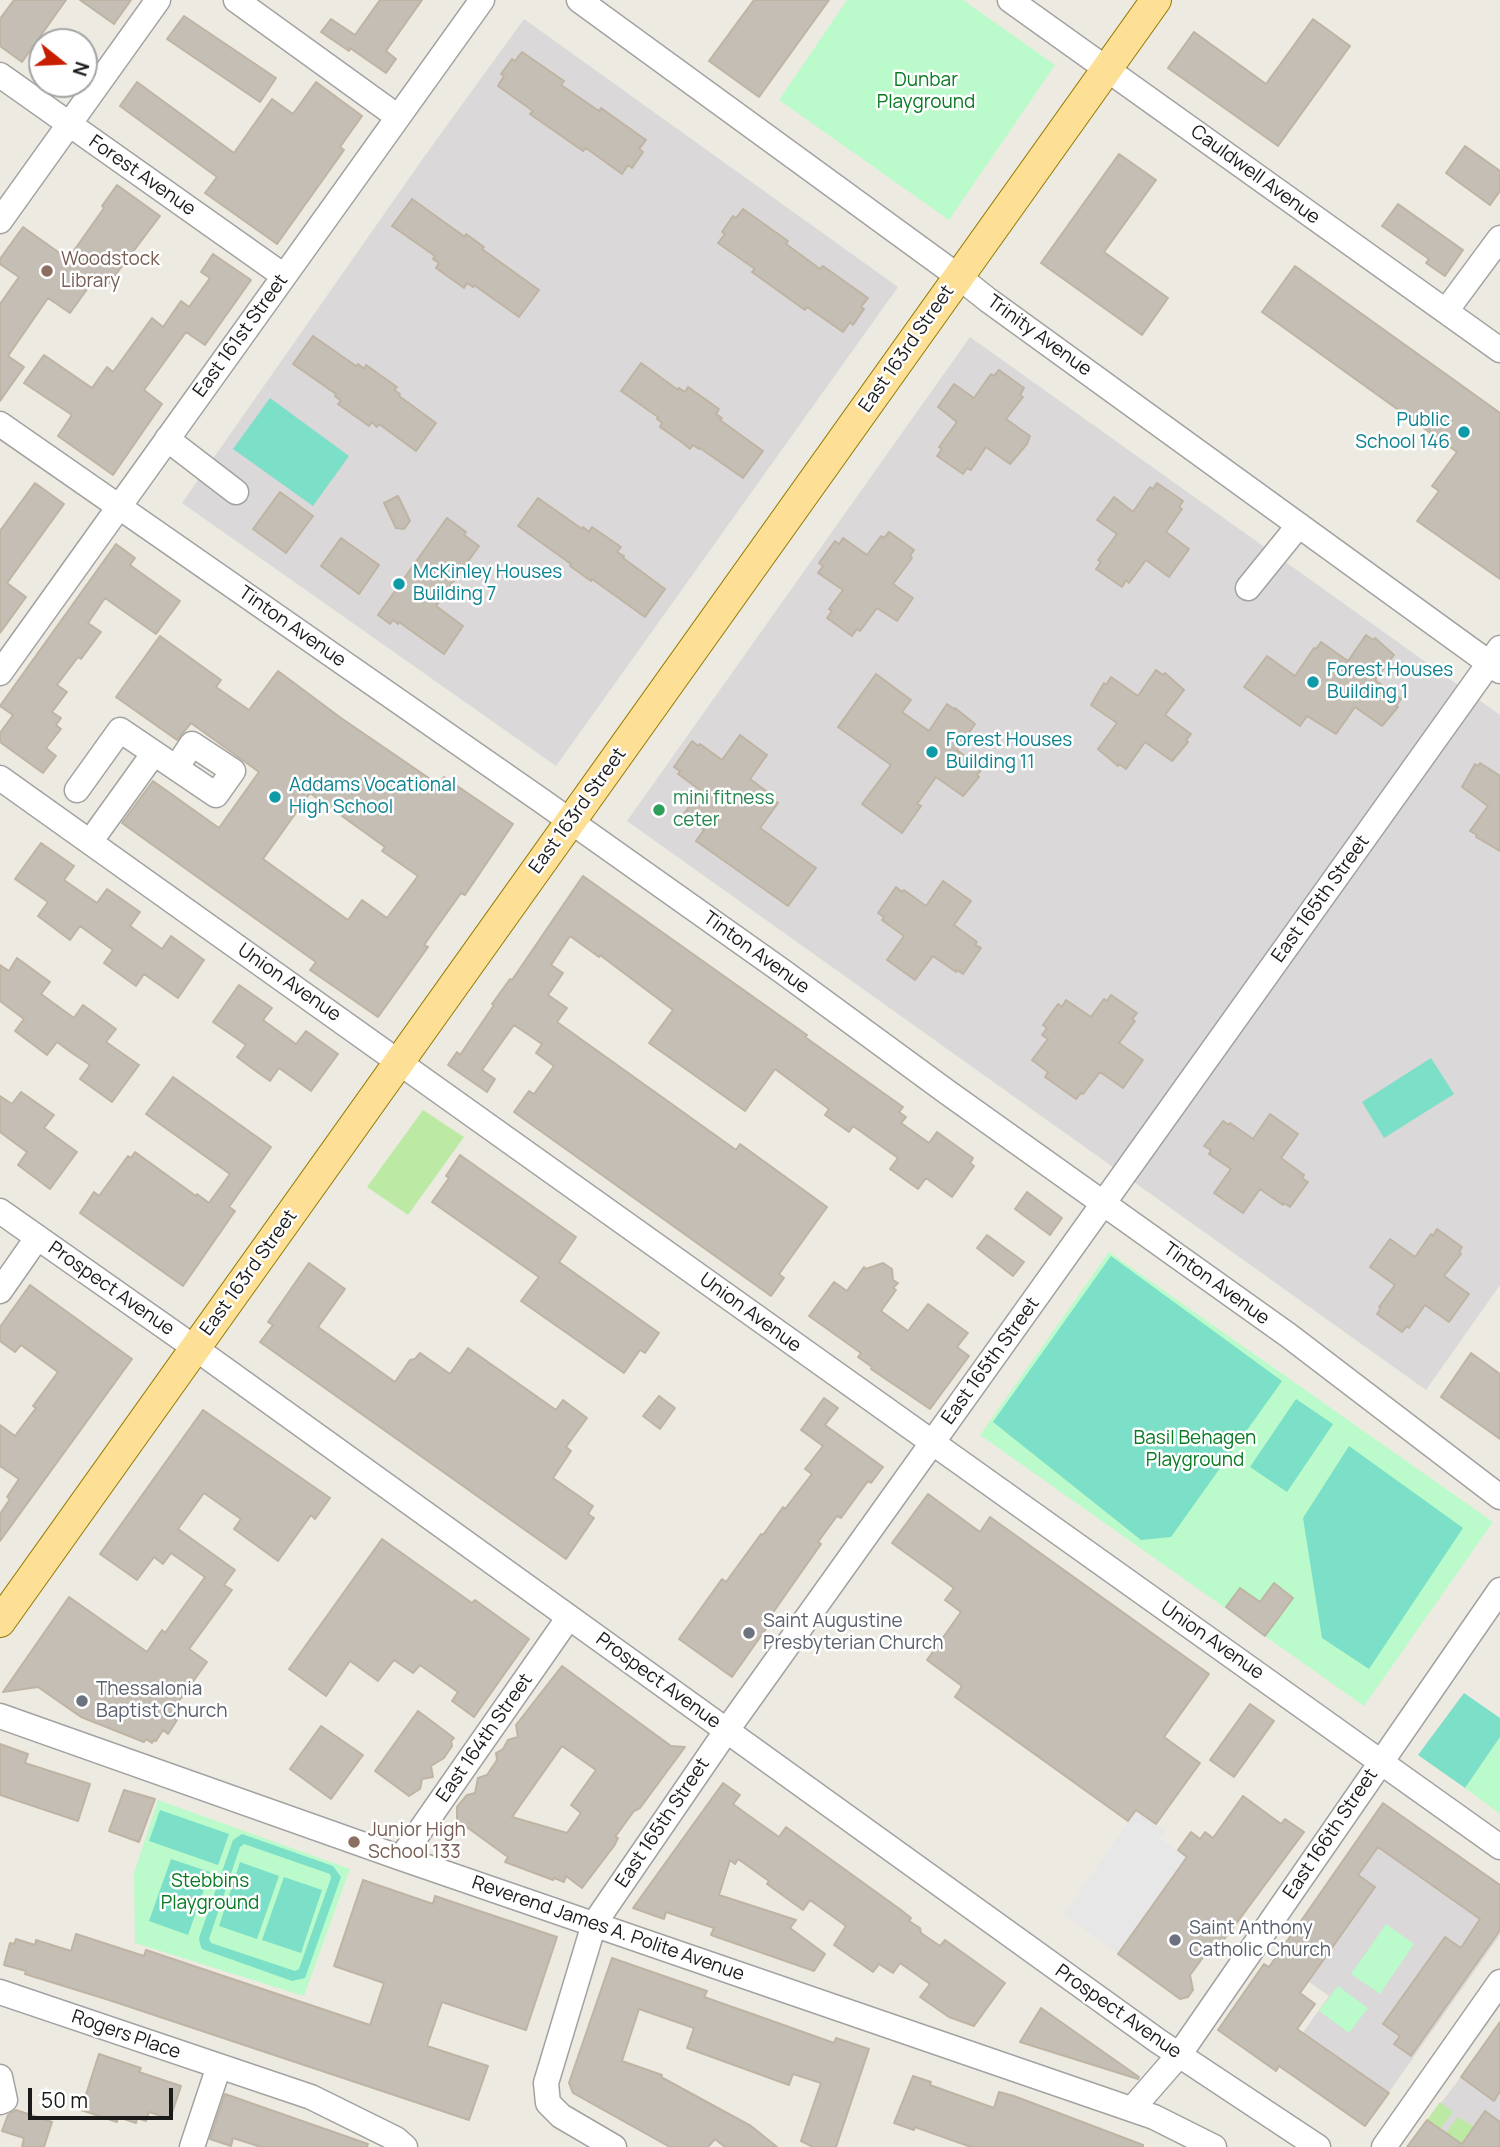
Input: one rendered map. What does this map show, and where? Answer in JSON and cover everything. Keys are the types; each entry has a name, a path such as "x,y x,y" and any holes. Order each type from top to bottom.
{"main road":[{"name":"East 163rd Street","path":"0,1622 1156,0"}],"street":[{"path":"0,221 158,0"},
{"path":"236,0 398,117"},
{"name":"East 161st Street","path":"0,673 482,0"},
{"name":"Trinity Avenue","path":"579,0 1298,525 1496,661"},
{"name":"Cauldwell Avenue","path":"1010,0 1500,350"},
{"name":"Forest Avenue","path":"0,75 284,276"},
{"path":"1446,311 1500,238"},
{"name":"Tinton Avenue","path":"0,424 571,821 1288,1335 1500,1497"},
{"path":"167,439 236,492"},
{"path":"1248,588 1298,525"},
{"name":"East 165th Street","path":"614,2147 561,2116 548,2103 545,2083 594,1924 727,1730 1496,661"},
{"path":"77,790 120,730 176,768"},
{"path":"90,842 154,753"},
{"name":"Union Avenue","path":"0,778 1500,1847"},
{"name":"Prospect Avenue","path":"0,1211 195,1348 1179,2055 1318,2147"},
{"path":"0,1291 37,1238"},
{"name":"East 166th Street","path":"1132,2109 1179,2055 1500,1590"},
{"name":"East 164th Street","path":"401,1858 569,1617"},
{"name":"Reverend James A. Polite Avenue","path":"0,1716 401,1858 1132,2109 1214,2147"},
{"path":"1384,2147 1500,1982"},
{"name":"Rogers Place","path":"0,1992 312,2097 396,2139 405,2147"},
{"path":"192,2147 219,2066"},
{"path":"0,2077 5,2100 0,2102"}],"shaded area":[{"path":"524,19 898,287 556,766 182,503"},
{"path":"970,337 1500,715 1500,1285 1426,1390 627,821"},
{"path":"1136,1810 1166,1831 1160,1839 1187,1857 1118,1954 1064,1915"},
{"path":"1361,1835 1500,1885 1500,1935 1365,2126 1279,2066 1329,1996 1275,1958"},
{"path":"1500,2022 1500,2122 1485,2112 1460,2147 1407,2147 1461,2077"}],"green space":[{"name":"Dunbar Playground","path":"847,0 963,0 1055,65 949,220 779,100"},
{"path":"270,398 349,456 313,506 233,449"},
{"path":"1431,1058 1454,1094 1384,1138 1362,1102"},
{"path":"423,1110 464,1137 408,1215 367,1187"},
{"name":"Basil Behagen Playground","path":"1109,1252 1493,1522 1364,1706 980,1435"},
{"path":"1111,1256 1282,1381 1171,1537 1141,1540 993,1422"},
{"path":"1296,1399 1333,1424 1287,1492 1250,1467"},
{"path":"1349,1446 1463,1528 1369,1669 1322,1638 1303,1518"},
{"path":"1464,1693 1500,1718 1500,1737 1465,1788 1418,1755"},
{"path":"1500,1737 1500,1814 1465,1788"},
{"name":"Stebbins Playground","path":"158,1800 350,1869 304,1996 135,1943 134,1873"},
{"path":"160,1810 229,1834 218,1865 149,1841"},
{"path":"242,1834 333,1866 341,1877 305,1978 292,1981 202,1949 199,1938 233,1840","holes":["244,1844 330,1874 331,1878 299,1969 295,1971 211,1943 209,1939 240,1847"]},
{"path":"171,1859 210,1872 188,1935 149,1921"},
{"path":"240,1862 279,1876 257,1939 219,1926"},
{"path":"284,1877 322,1890 301,1953 262,1940"},
{"path":"1386,1924 1414,1944 1380,1994 1351,1974"},
{"path":"1338,1986 1368,2008 1349,2033 1319,2011"},
{"path":"1440,2102 1453,2112 1440,2129 1427,2120"},
{"path":"1458,2117 1474,2127 1462,2144 1446,2133"}],"building":[{"path":"14,0 66,0 46,28 28,28 28,54 22,62 0,46 0,19"},
{"path":"80,0 131,0 114,24"},
{"path":"380,0 422,0 386,51 396,59 386,73 321,32 331,19 355,35"},
{"path":"754,0 829,0 759,97 709,61"},
{"path":"184,16 276,78 260,102 167,39"},
{"path":"1313,19 1350,46 1278,146 1168,68 1194,32 1266,84"},
{"path":"522,52 564,81 561,85 599,111 601,108 646,140 639,149 643,152 632,168 628,165 622,174 586,148 583,151 530,114 533,111 498,86 504,76 501,74 512,59 515,61"},
{"path":"137,82 234,153 272,99 293,114 316,82 362,116 340,147 344,150 277,244 205,193 217,177 120,106"},
{"path":"1465,146 1500,171 1500,191 1490,205 1446,173"},
{"path":"1119,154 1156,180 1104,252 1168,298 1142,335 1041,263"},
{"path":"117,185 160,216 107,286 100,281 95,288 90,285 70,313 48,298 8,356 24,367 0,401 0,304 19,277 0,264 0,259 23,227 68,259"},
{"path":"412,199 465,237 466,234 484,247 482,249 539,290 519,317 474,285 473,287 467,283 464,288 436,268 439,263 433,259 435,256 392,226"},
{"path":"1398,204 1463,250 1445,276 1426,263 1429,259 1382,226"},
{"path":"743,209 788,241 786,244 820,269 823,266 868,298 853,325 850,322 843,332 807,307 805,310 752,272 755,269 718,243 733,216 736,218"},
{"path":"213,254 251,280 205,345 186,332 144,390 162,404 113,475 58,436 72,415 24,383 44,355 92,388 107,367 113,372 152,318 163,327 181,301 189,307 210,278 201,272"},
{"name":"Public School 146","path":"1295,266 1500,413 1500,579 1417,521 1439,491 1432,486 1457,452 1262,312"},
{"path":"313,336 356,366 358,364 364,369 366,365 397,387 394,390 399,396 436,423 416,451 379,424 377,427 372,422 369,426 338,404 341,401 336,394 293,364"},
{"path":"641,363 678,390 679,388 685,392 688,387 719,409 716,414 722,418 720,420 763,451 743,478 700,448 693,445 690,449 660,427 662,423 658,417 621,391"},
{"path":"999,370 1024,388 1020,395 1023,397 1006,419 1030,436 1027,444 1010,464 986,447 971,470 967,468 963,474 937,456 942,449 939,447 957,422 938,407 954,384 974,398 991,374 994,376"},
{"path":"35,483 64,504 7,583 26,597 0,633 0,531"},
{"path":"1157,483 1183,501 1179,507 1182,509 1166,532 1189,549 1169,577 1146,560 1129,583 1126,580 1122,587 1096,569 1101,562 1098,560 1117,534 1097,520 1114,497 1133,512 1150,487 1153,489"},
{"path":"280,492 313,516 286,553 253,529"},
{"path":"398,496 410,521 404,529 396,528 384,503"},
{"path":"538,498 582,529 583,527 589,532 592,527 621,547 617,552 624,556 623,558 665,589 645,617 570,566 571,564 518,526"},
{"name":"McKinley Houses Building 7","path":"447,518 479,546 436,606 463,626 444,654 399,622 398,624 393,620 390,624 378,615"},
{"path":"889,532 914,550 910,556 912,558 893,584 913,598 897,621 877,608 860,631 857,629 852,636 827,618 832,611 829,609 843,590 818,573 823,566 819,563 835,541 839,544 843,538 867,555 881,536 884,538"},
{"path":"341,538 379,565 359,594 321,566"},
{"path":"116,544 135,558 130,565 180,601 156,634 105,598 88,623 101,632 57,685 67,692 52,712 61,718 56,725 61,729 46,748 56,756 43,773 0,742 0,733 13,715 0,706"},
{"name":"Forest Houses Building 1","path":"1366,635 1373,640 1375,638 1394,655 1375,680 1401,699 1396,706 1398,707 1382,726 1355,707 1336,734 1307,716 1300,726 1244,687 1267,656 1295,676 1321,642 1348,661"},
{"path":"160,636 221,680 216,687 249,710 278,671 439,785 444,777 513,824 465,895 461,893 424,945 428,947 378,1017 310,970 316,962 122,823 153,781 219,828 259,772 191,723 177,740 116,697","holes":["310,793 385,847 382,851 418,876 387,918 362,900 348,920 263,859"]},
{"path":"1156,670 1163,675 1165,673 1184,690 1165,715 1191,734 1186,740 1188,742 1172,761 1145,742 1126,769 1119,764 1118,766 1098,749 1117,723 1091,705 1104,683 1106,685 1111,677 1138,696"},
{"name":"Forest Houses Building 11","path":"876,674 911,700 902,712 929,731 947,704 975,724 957,750 982,769 977,775 979,777 963,796 936,777 917,804 921,806 902,833 862,804 891,765 838,727"},
{"path":"740,735 767,755 750,779 778,803 760,828 816,868 788,906 696,841 704,830 684,814 700,790 678,774 680,771 674,767 692,741 722,760"},
{"path":"1480,763 1500,776 1500,851 1470,831 1488,806 1462,787 1475,764 1478,766"},
{"path":"41,843 74,866 64,880 97,903 107,889 140,912 130,926 162,949 171,936 204,960 178,998 144,974 136,986 104,963 113,950 80,926 70,940 38,916 48,902 15,879"},
{"path":"583,876 807,1035 805,1037 903,1107 899,1112 906,1117 901,1123 929,1143 937,1132 973,1158 970,1163 974,1166 952,1197 926,1178 918,1189 890,1169 898,1158 853,1126 849,1132 825,1115 829,1109 775,1069 745,1111 649,1043 673,1010 570,936 551,965 563,973 548,995 567,1008 557,1022 736,1150 740,1144 827,1207 779,1274 784,1278 771,1296 514,1112 529,1091 534,1094 554,1066 536,1053 542,1044 514,1025 482,1070 495,1079 487,1092 448,1065 457,1052 460,1055 494,1005 492,1004 510,979 512,980"},
{"path":"943,881 971,901 954,925 981,948 963,974 933,956 915,980 887,960 904,936 882,920 884,917 878,913 896,887 926,906"},
{"path":"17,958 50,982 41,994 74,1018 83,1005 116,1029 106,1042 139,1065 112,1102 80,1079 90,1065 57,1042 47,1055 15,1031 24,1019 0,1001 0,965 9,971"},
{"path":"239,985 272,1008 263,1020 296,1044 306,1031 338,1054 311,1091 279,1068 270,1081 237,1057 246,1045 213,1022"},
{"path":"1111,995 1137,1013 1132,1019 1135,1021 1119,1043 1143,1060 1123,1088 1100,1072 1076,1099 1045,1077 1048,1072 1032,1060 1048,1039 1042,1035 1047,1028 1043,1025 1058,1004 1062,1007 1066,1000 1091,1017 1104,999 1107,1001"},
{"path":"173,1077 271,1147 229,1207 235,1211 183,1286 80,1213 94,1192 99,1196 128,1156 131,1158 135,1152 209,1203 230,1174 146,1114"},
{"path":"21,1092 54,1115 44,1128 77,1152 50,1189 18,1165 27,1152 0,1132 0,1096 12,1104"},
{"path":"1270,1114 1298,1134 1281,1158 1304,1175 1302,1178 1308,1182 1290,1207 1260,1189 1243,1213 1214,1193 1231,1169 1209,1154 1211,1150 1204,1146 1223,1121 1253,1139"},
{"path":"460,1155 576,1237 559,1262 659,1333 645,1353 640,1350 624,1373 521,1301 539,1277 432,1202 449,1178 446,1176"},
{"path":"1027,1192 1062,1218 1050,1235 1015,1209"},
{"path":"1437,1229 1462,1247 1459,1252 1461,1254 1444,1276 1469,1294 1449,1322 1425,1305 1409,1328 1407,1326 1402,1332 1377,1314 1395,1285 1370,1267 1390,1239 1415,1257"},
{"path":"987,1235 1024,1262 1013,1276 977,1248"},
{"path":"309,1263 345,1289 318,1327 395,1382 410,1360 420,1353 450,1374 468,1348 556,1410 563,1400 587,1418 566,1447 571,1451 553,1478 593,1506 588,1514 594,1518 566,1559 260,1342 273,1325 268,1322"},
{"path":"883,1263 892,1269 893,1280 898,1283 881,1311 908,1331 928,1304 968,1333 957,1347 969,1356 930,1409 871,1369 872,1367 858,1357 861,1353 809,1316 834,1282 847,1291 864,1267 866,1269"},
{"path":"30,1285 132,1359 0,1541 0,1514 19,1479 0,1466 0,1425 15,1436 58,1372 21,1345 15,1352 0,1341 0,1327"},
{"path":"1471,1353 1500,1374 1500,1439 1441,1397"},
{"path":"659,1396 675,1408 660,1429 643,1416"},
{"path":"824,1398 838,1408 825,1425 883,1467 871,1483 868,1481 841,1518 837,1516 818,1542 821,1544 732,1677 679,1639 722,1579 726,1582 761,1534 763,1535 812,1474 805,1469 823,1446 801,1430"},
{"path":"203,1410 330,1498 315,1519 311,1515 278,1561 234,1529 241,1519 204,1493 178,1529 235,1570 224,1585 232,1590 189,1649 207,1662 169,1715 177,1720 168,1734 163,1730 156,1741 152,1743 146,1739 144,1742 81,1717 38,1687 3,1692 69,1597 147,1652 162,1630 165,1633 205,1577 171,1553 163,1564 154,1557 137,1580 100,1554"},
{"path":"928,1494 980,1532 990,1517 1209,1674 1164,1737 1200,1763 1156,1824 1136,1810 1128,1821 955,1697 962,1686 927,1660 961,1612 945,1600 954,1588 892,1543"},
{"path":"382,1539 472,1603 475,1600 529,1639 474,1717 452,1701 458,1692 420,1665 413,1673 394,1660 378,1681 350,1661 326,1696 289,1669"},
{"path":"1274,1583 1293,1598 1265,1636 1226,1607 1240,1588 1260,1602"},
{"path":"562,1666 671,1746 685,1747 615,1837 618,1838 614,1846 582,1888 566,1876 564,1882 554,1878 553,1880 505,1862 508,1857 457,1820 457,1807 467,1795 475,1793 478,1778 487,1775 497,1760 496,1753 503,1749 508,1740 518,1737 516,1725","holes":["562,1746 596,1770 571,1805 581,1813 567,1833 512,1817"]},
{"path":"1250,1704 1274,1721 1234,1777 1210,1760"},
{"path":"418,1711 454,1738 444,1758 431,1766 433,1777 422,1779 420,1789 409,1796 375,1771"},
{"path":"321,1726 363,1755 331,1799 290,1769"},
{"path":"0,1744 28,1754 25,1763 90,1784 78,1821 0,1795"},
{"path":"723,1783 740,1795 733,1804 779,1837 786,1827 901,1910 911,1918 909,1921 920,1928 921,1933 940,1946 945,1940 1005,1983 974,2026 949,2017 920,1997 930,1984 900,1963 893,1973 879,1964 873,1972 834,1945 846,1926 810,1900 803,1910 738,1859 735,1864 730,1860 719,1895 796,1920 790,1928 825,1954 814,1971 711,1935 714,1928 666,1912 664,1919 633,1908"},
{"path":"124,1790 155,1799 139,1842 109,1831"},
{"path":"1243,1796 1281,1824 1285,1819 1304,1832 1230,1932 1214,1951 1210,1948 1190,1975 1193,1990 1188,1997 1180,1999 1118,1954 1187,1857 1178,1850 1191,1832 1200,1839 1205,1832 1213,1838"},
{"path":"1383,1803 1500,1885 1500,1930 1411,2056 1394,2044 1400,2036 1383,2024 1445,1937 1461,1948 1480,1919 1378,1847 1358,1875 1375,1887 1300,1993 1315,2004 1297,2029 1389,2093 1365,2126 1279,2066 1276,2071 1218,2030 1264,1964 1269,1967"},
{"path":"363,1880 433,1904 435,1896 557,1937 526,2030 442,2002 427,2046 488,2066 469,2120 4,1965 10,1943 14,1944 16,1939 35,1945 36,1940 71,1951 76,1934 144,1956 146,1950 370,2025 384,1983 334,1966"},
{"path":"612,1958 707,1991 704,1997 834,2043 836,2038 869,2049 836,2147 813,2147 801,2141 821,2083 793,2074 789,2085 687,2048 694,2028 639,2009 622,2061 662,2075 661,2077 751,2126 777,2147 725,2147 715,2139 708,2147 670,2147 573,2093 569,2083"},
{"path":"1041,2008 1139,2077 1138,2079 1020,2042"},
{"path":"1500,2022 1500,2091 1494,2101 1461,2077"},
{"path":"99,2054 141,2068 139,2072 181,2086 170,2119 149,2112 146,2121 137,2118 136,2123 118,2117 117,2122 81,2110"},
{"path":"913,2076 931,2082 930,2085 994,2108 999,2092 1014,2096 1143,2147 971,2147 915,2127 914,2130 894,2123"},
{"path":"225,2094 368,2144 367,2147 261,2147 233,2138 231,2146 210,2139"},
{"path":"16,2110 52,2122 44,2147 22,2147 24,2138 2,2131 8,2115"},
{"path":"1485,2111 1500,2122 1500,2147 1407,2147 1427,2120 1462,2144"}],"place":[{"name":"Woodstock Library","path":"47,271"},
{"name":"Public School 146","path":"1464,432"},
{"name":"McKinley Houses Building 7","path":"399,584"},
{"name":"Forest Houses Building 1","path":"1313,682"},
{"name":"Forest Houses Building 11","path":"932,752"},
{"name":"Addams Vocational High School","path":"275,797"},
{"name":"mini fitness ceter","path":"659,810"},
{"name":"Saint Augustine Presbyterian Church","path":"749,1633"},
{"name":"Thessalonia Baptist Church","path":"82,1701"},
{"name":"Junior High School 133","path":"354,1842"},
{"name":"Saint Anthony Catholic Church","path":"1175,1940"}]}
